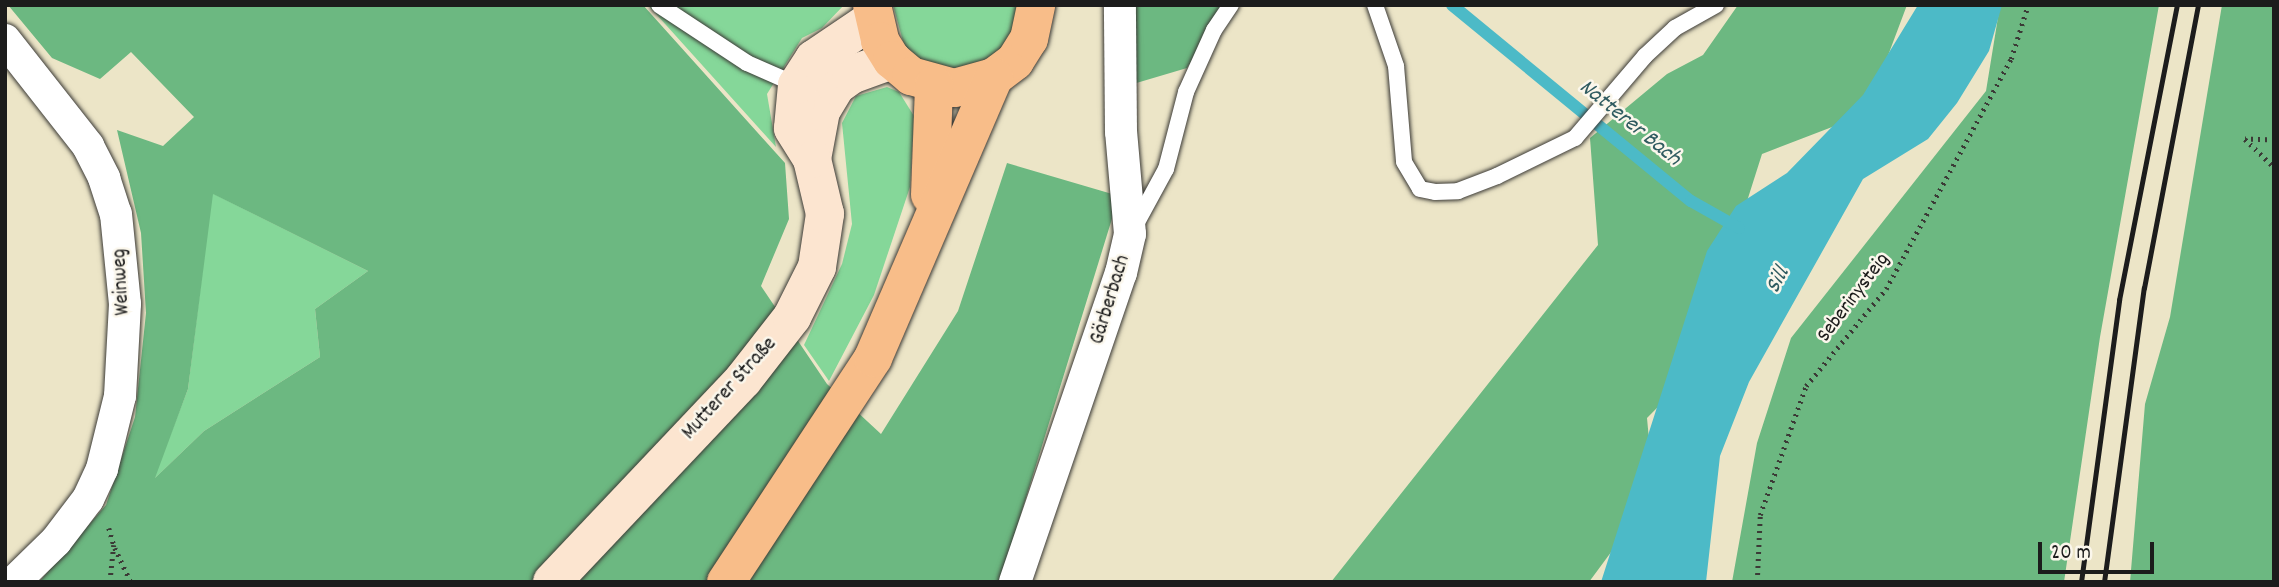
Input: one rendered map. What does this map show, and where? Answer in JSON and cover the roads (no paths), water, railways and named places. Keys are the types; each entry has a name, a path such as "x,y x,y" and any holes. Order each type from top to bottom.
{"main road":[{"path":"726,582 873,358 926,230 995,78 1015,61 1029,39 1036,5"},
{"path":"797,85 821,53 872,12 892,60 934,85 954,88 995,78"},
{"name":"Mutterer Straße","path":"812,159 821,111 836,86 851,75 892,60"},
{"name":"Mutterer Straße","path":"552,582 743,380 792,317 817,267 823,244 825,214 812,159 793,128 797,85"},
{"path":"926,230 935,149 934,85"}],"street":[{"name":"Gärberbach","path":"1014,582 1121,273 1130,234 1121,132 1121,5"},
{"name":"Weinweg","path":"5,40 88,146 116,214 122,253 124,355 113,435 88,499 56,541 14,582"}],"lane":[{"path":"659,5 747,63 797,85"},
{"path":"1130,234 1166,169 1186,92 1214,30 1231,5"},
{"path":"1375,5 1396,66 1404,162 1420,189 1458,191 1574,138 1675,28 1716,5"}],"water":[{"name":"Sill","path":"1918,5 2002,5 1989,51 1957,103 1928,139 1863,179 1749,382 1720,456 1706,582 1601,582 1707,251 1736,206 1787,173 1863,95"}],"waterway":[{"name":"Natterer Bach","path":"1452,5 1691,201 1739,228"}],"railway":[{"path":"2081,582 2119,300 2177,5"},
{"path":"2104,582 2144,288 2198,5"}]}
